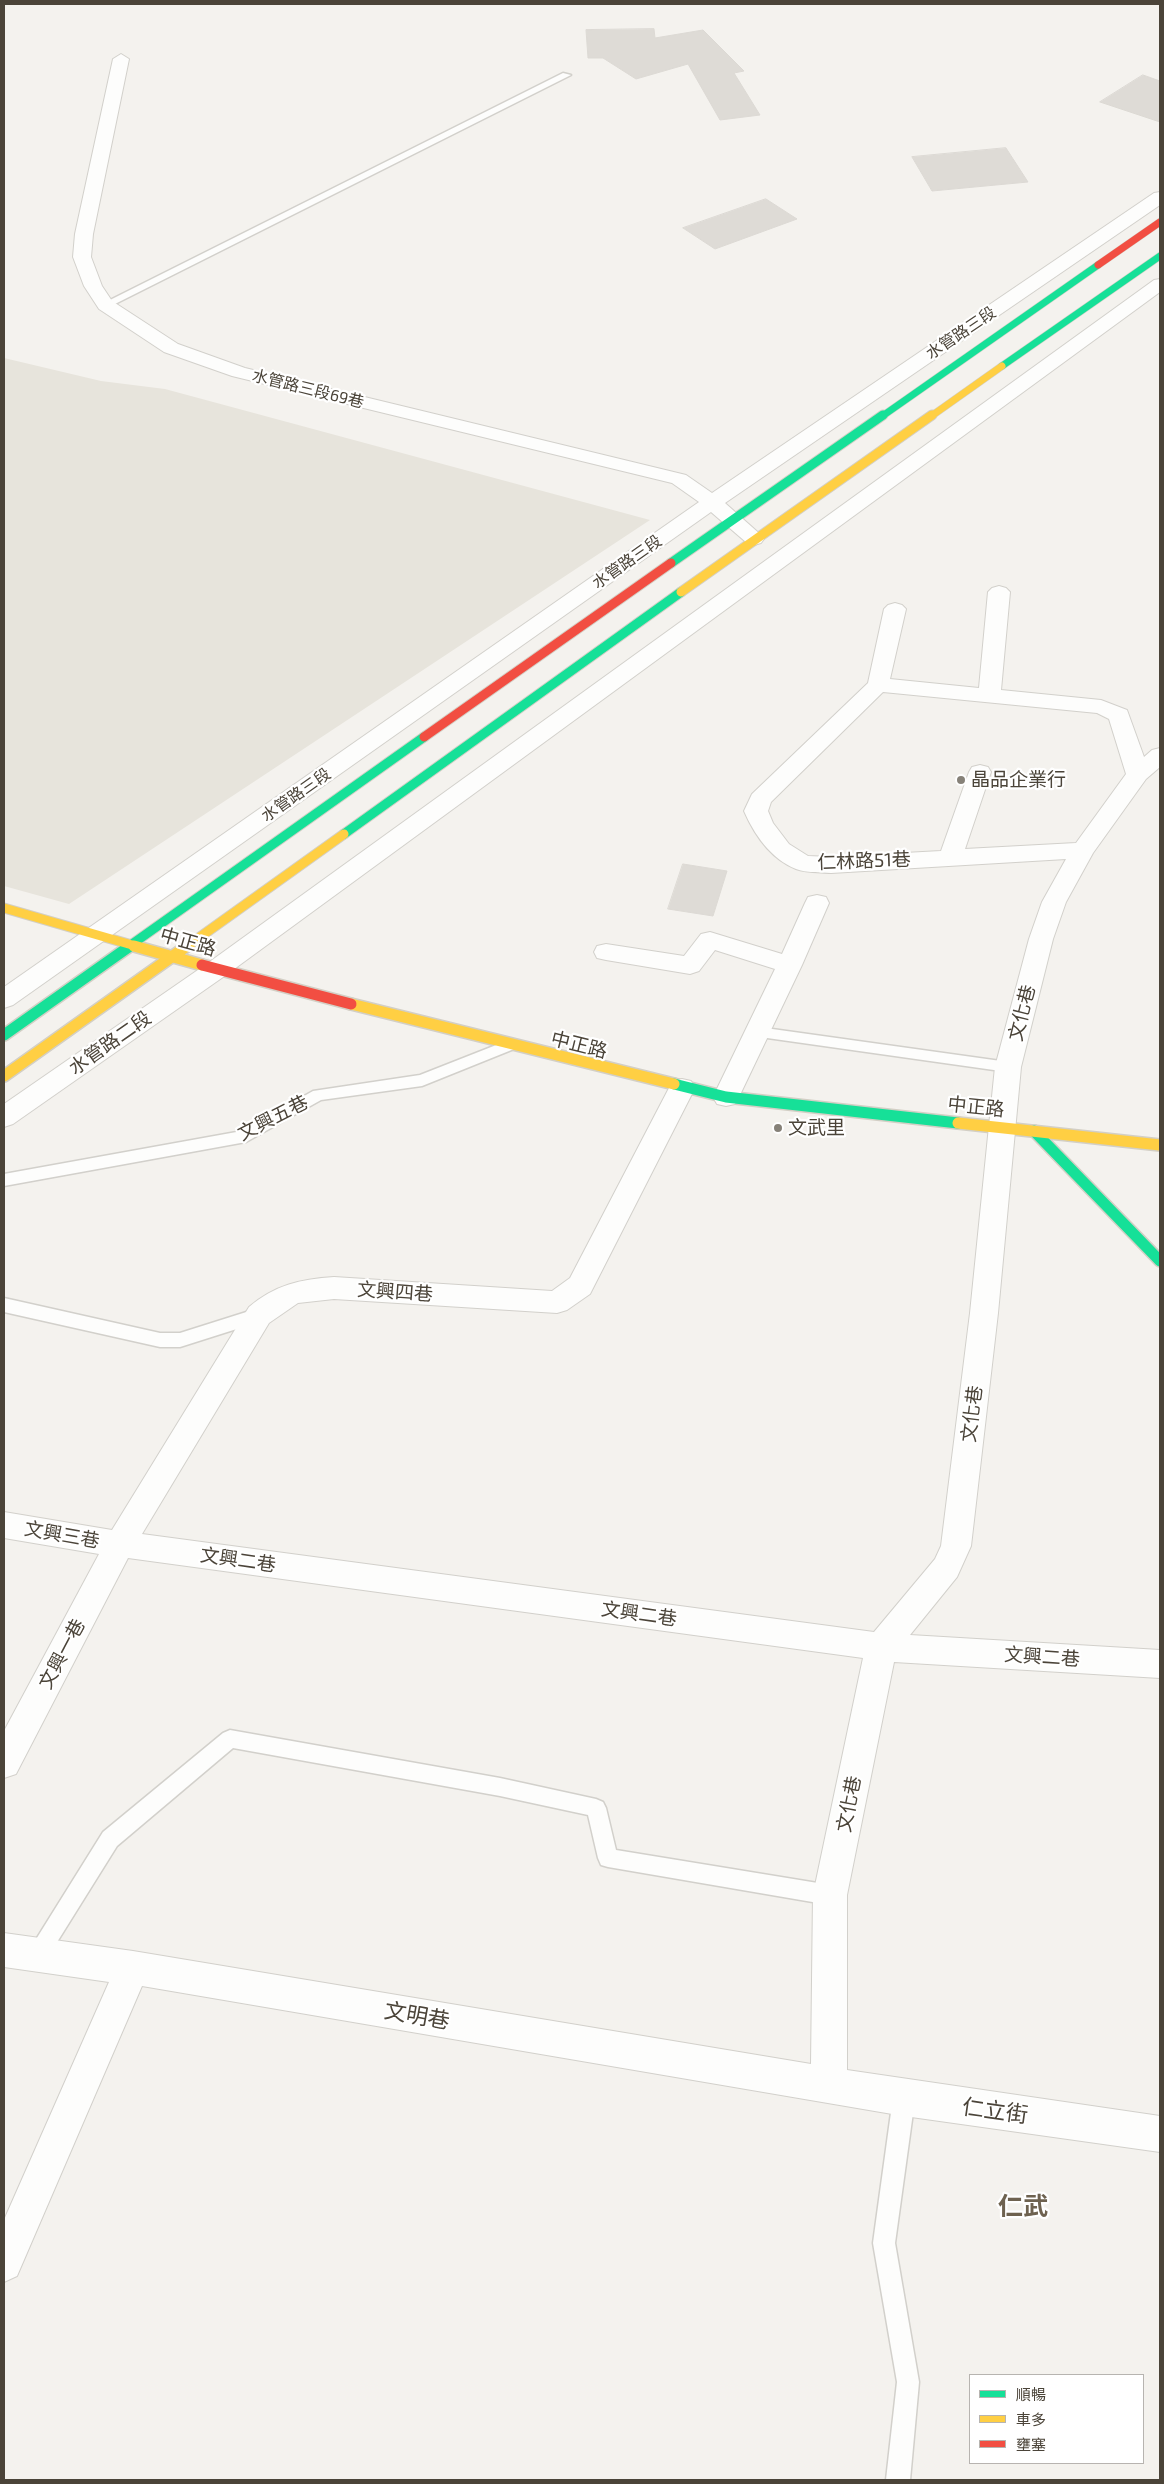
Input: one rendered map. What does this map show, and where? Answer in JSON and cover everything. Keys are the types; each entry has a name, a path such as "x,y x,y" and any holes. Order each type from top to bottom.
{"street":[{"name":"水管路三段69巷","path":"121,59 84,234 82,257 93,286 105,305 171,348 239,372 679,479 712,502 754,539"},
{"name":"水管路三段","path":"98,934 712,502 1160,196"},
{"name":"水管路三段","path":"133,945 732,519 1160,222"},
{"path":"174,957 754,539 1160,256"},
{"path":"216,969 1160,284"},
{"path":"989,698 999,592"},
{"path":"895,609 878,686 1110,710 1119,715 1138,774"},
{"name":"仁林路51巷","path":"878,686 760,799 756,811 762,825 781,849 803,862 832,865 1083,850"},
{"name":"文化巷","path":"829,2085 830,1895 881,1647 946,1568 956,1546 984,1313 1000,1127 1008,1067 1040,939 1054,902 1083,850 1138,774 1160,755"},
{"path":"950,858 980,772"},
{"path":"726,1097 790,965 817,903"},
{"name":"中正路","path":"4,908 216,969 682,1088 726,1097 1160,1145"},
{"path":"4,999 98,934"},
{"path":"606,952 690,966 710,940 790,965"},
{"path":"4,1035 133,945"},
{"name":"水管路二段","path":"4,1076 174,957"},
{"name":"水管路二段","path":"4,1117 216,969"},
{"name":"文興四巷","path":"120,1544 259,1315 276,1299 300,1290 343,1288 557,1302 580,1286 682,1088"},
{"path":"1034,1131 1160,1261"},
{"name":"文興三巷","path":"4,1525 120,1544"},
{"name":"文興二巷","path":"120,1544 881,1647 1160,1664"},
{"name":"文興一巷","path":"4,1763 120,1544"},
{"name":"文明巷","path":"4,1950 133,1968 829,2085"},
{"path":"4,2263 133,1968"},
{"name":"仁立街","path":"829,2085 904,2098 1160,2134"}],"lane":[{"path":"105,305 566,76"},
{"path":"758,1032 1008,1067"},
{"name":"文興五巷","path":"4,1180 246,1136 318,1095 422,1080 509,1045"},
{"path":"4,1305 160,1340 180,1340 259,1315"},
{"path":"37,1956 110,1839 230,1739 500,1787 596,1808 608,1858 830,1895"},
{"path":"898,2480 908,2382 884,2243 904,2098"}],"shaded area":[{"path":"4,358 101,381 165,389 650,520 69,904 4,886"}],"building":[{"path":"654,29 655,38 703,30 744,71 734,73 760,115 720,120 688,64 636,79 603,58 588,58 586,30"},
{"path":"1143,75 1160,81 1160,122 1100,102"},
{"path":"1006,148 1028,182 932,191 912,157"},
{"path":"766,199 797,219 715,249 683,228"},
{"path":"683,864 727,871 713,916 668,909"}],"traffic: fast":[{"path":"1002,366 1160,256"},
{"path":"671,563 1098,265"},
{"path":"344,834 681,592"},
{"path":"4,1035 424,737"},
{"path":"674,1084 726,1097 958,1123"},
{"path":"1034,1131 1160,1261"}],"traffic: slow":[{"path":"681,592 1002,366"},
{"path":"4,1076 344,834"},
{"path":"4,908 202,965"},
{"path":"351,1004 674,1084"},
{"path":"958,1123 1160,1145"}],"traffic: jam":[{"path":"1098,265 1160,222"},
{"path":"424,737 671,563"},
{"path":"202,965 351,1004"}],"place":[{"name":"晶品企業行","path":"961,780"},
{"name":"文武里","path":"778,1128"}],"district":[{"name":"仁武","path":"1023,2207"}]}
